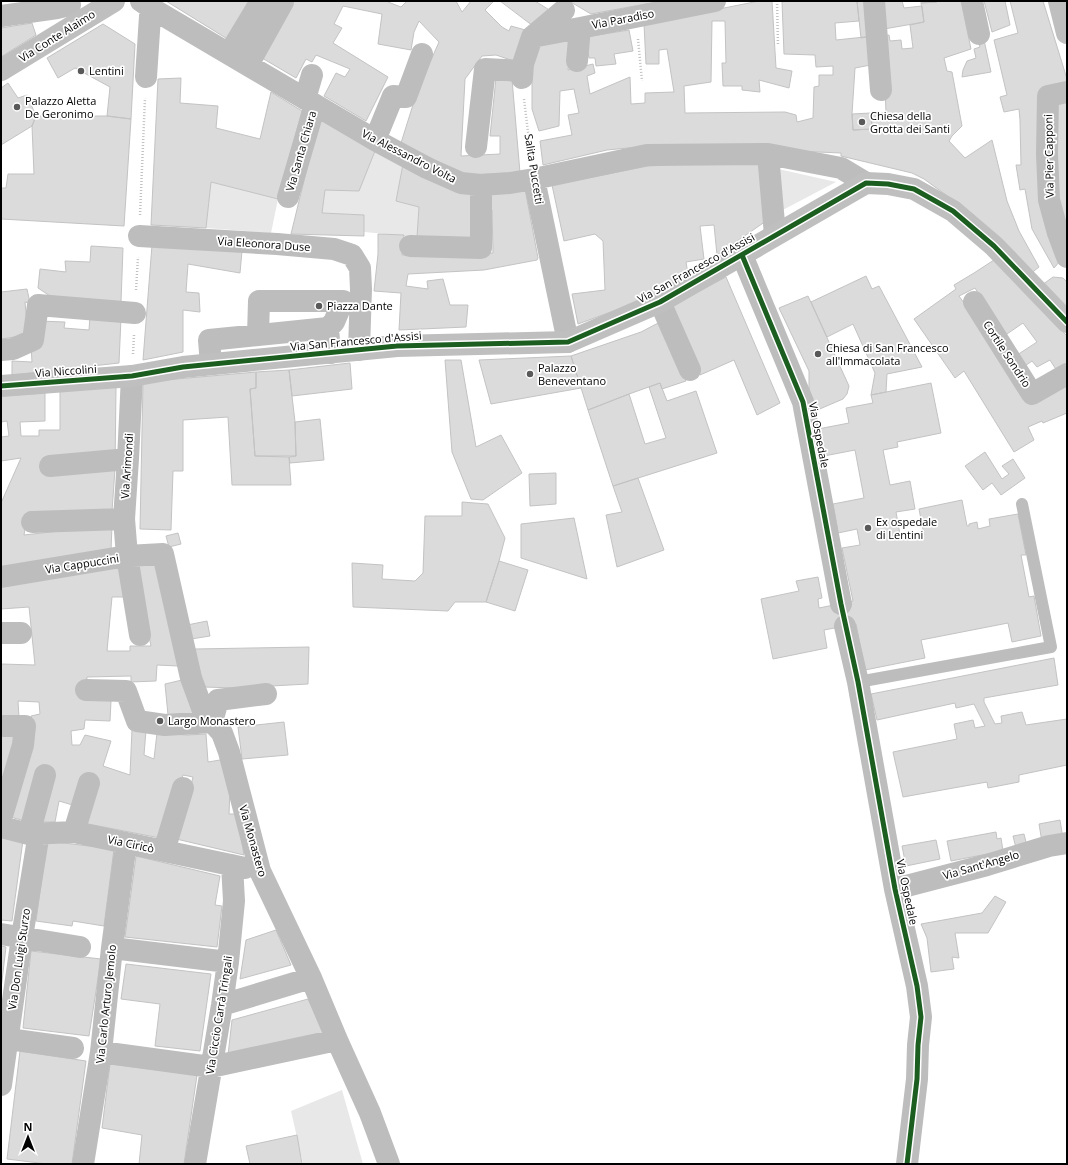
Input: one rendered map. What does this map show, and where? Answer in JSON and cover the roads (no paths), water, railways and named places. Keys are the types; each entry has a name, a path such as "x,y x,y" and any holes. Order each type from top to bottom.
{"street":[{"name":"Via Conte Alaimo","path":"1,70 72,10 114,1"},
{"name":"Via Paradiso","path":"532,37 715,1"},
{"path":"874,1 881,90"},
{"path":"972,1 979,34"},
{"path":"229,54 261,2"},
{"path":"248,65 283,2"},
{"path":"146,77 148,3"},
{"name":"Via Alessandro Volta","path":"148,3 229,54 375,140 427,168 461,183 481,185 510,184 647,155 768,154 841,168 866,183"},
{"path":"476,147 485,69 522,75 523,64 532,37 557,6 586,27 577,61"},
{"path":"1,16 57,8 72,10"},
{"path":"375,140 393,96 406,97 422,54"},
{"name":"Via Santa Chiara","path":"288,197 310,102 312,75"},
{"name":"Via Pier Capponi","path":"1067,92 1048,96 1047,154 1049,200 1058,233 1067,257"},
{"path":"768,154 775,235"},
{"name":"Salita Puccetti","path":"534,179 568,342"},
{"path":"866,183 888,184 914,189 953,211 994,246 1067,322"},
{"name":"Via San Francesco d'Assisi","path":"132,376 183,367 397,346 568,342 660,302 866,183"},
{"path":"410,246 481,248 481,185"},
{"name":"Via Eleonora Duse","path":"139,236 334,249 352,256 360,268 361,289 359,350"},
{"name":"Via Ospedale","path":"742,256 803,402 841,604"},
{"path":"211,364 209,340 328,328 334,322 343,301 259,301 258,335"},
{"path":"660,302 690,370"},
{"name":"Cortile Sondrio","path":"974,302 1032,394 1067,374"},
{"path":"7,349 33,340 38,305 135,313"},
{"path":"328,328 330,353"},
{"name":"Via Niccolini","path":"1,386 132,376"},
{"name":"Via Arimondi","path":"132,376 124,524 127,556 140,635"},
{"path":"50,466 128,458"},
{"path":"32,522 124,524 126,532 163,554"},
{"name":"Via Cappuccini","path":"1,577 127,556 163,554"},
{"name":"Via Monastero","path":"163,554 191,678 204,713 222,733 229,752 260,871 311,978 370,1113 389,1164"},
{"name":"Via Ospedale","path":"845,626 858,682 895,889 917,986 921,1017 918,1045 917,1080 907,1164"},
{"path":"86,690 126,691 137,721 165,725 212,722 218,700 266,694"},
{"path":"1,726 25,726 23,745 1,819"},
{"name":"Via Don Luigi Sturzo","path":"1,1085 11,936 34,833 45,775"},
{"path":"74,832 89,783"},
{"path":"164,851 184,788"},
{"name":"Via Ciricò","path":"1,827 34,833 74,832 260,871"},
{"name":"Via Carlo Arturo Jemolo","path":"83,1164 101,1052 112,948 126,843"},
{"name":"Via Sant'Angelo","path":"895,889 987,865 1049,846 1067,843"},
{"name":"Via Ciccio Carrà Tringali","path":"195,1164 228,962 234,901 232,865"},
{"path":"11,936 80,947"},
{"path":"112,948 228,962"},
{"path":"222,1004 311,978"},
{"path":"5,1038 72,1048"},
{"path":"101,1052 211,1067 337,1040"}],"lane":[{"path":"858,682 1051,647 1022,504"}],"place":[{"name":"Lentini","path":"81,71"},
{"name":"Palazzo Aletta De Geronimo","path":"17,107"},
{"name":"Chiesa della Grotta dei Santi","path":"862,122"},
{"name":"Piazza Dante","path":"319,306"},
{"name":"Chiesa di San Francesco all'Immacolata","path":"818,354"},
{"name":"Palazzo Beneventano","path":"530,374"},
{"name":"Ex ospedale di Lentini","path":"868,528"},
{"name":"Largo Monastero","path":"160,721"}]}
